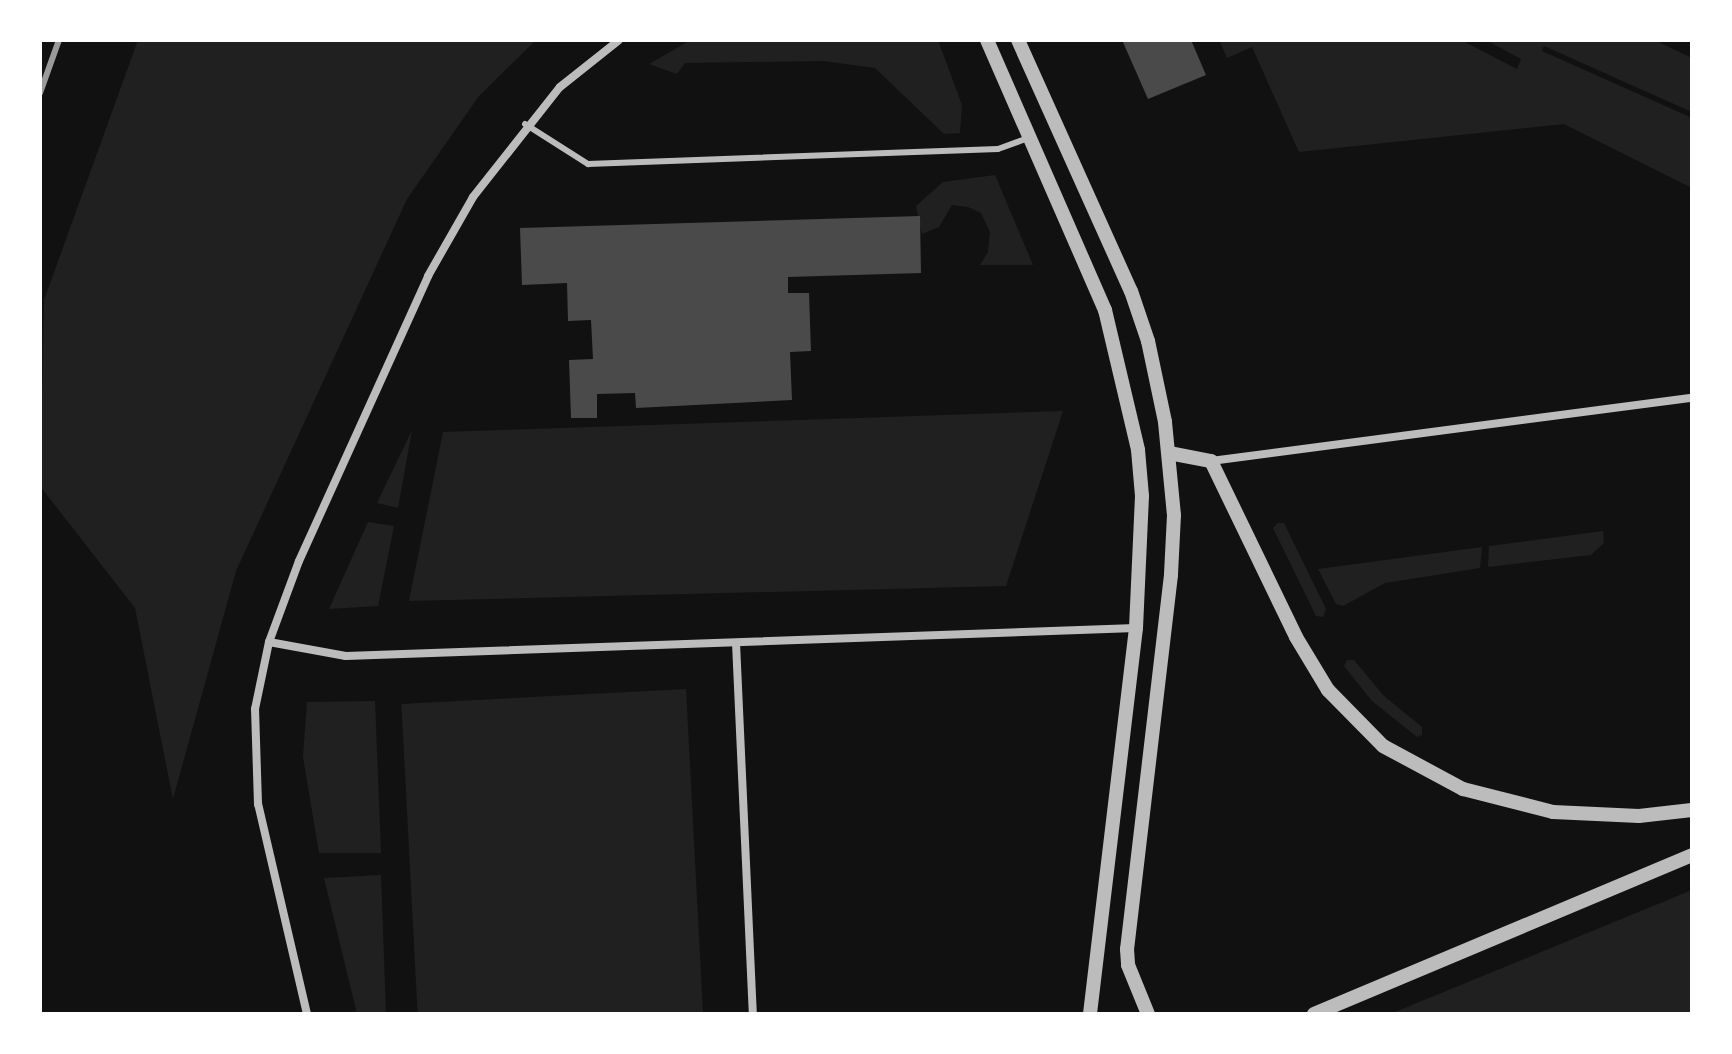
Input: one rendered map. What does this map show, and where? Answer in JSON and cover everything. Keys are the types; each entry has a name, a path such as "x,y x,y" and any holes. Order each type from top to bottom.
{"street":[{"path":"307,1014 258,804 255,709 269,642 299,561 428,276 473,197 525,124 560,87 619,40"},
{"path":"987,40 1105,310 1130,404 1142,496 1136,628 1090,1014"},
{"path":"1018,40 1131,291 1152,355 1169,453 1171,575 1127,949 1128,965 1148,1014"},
{"path":"1169,453 1211,461 1692,398"},
{"path":"1211,461 1296,637 1328,690 1383,746 1463,789 1553,812 1639,816 1692,810"},
{"path":"269,642 346,656 1136,628"},
{"path":"736,643 753,1014"},
{"path":"1314,1014 1692,855"}],"lane":[{"path":"525,124 588,164 998,149 1029,137"}],"shaded area":[{"path":"138,40 536,40 479,96 407,199 236,571 173,799 135,608 40,486 44,300"},
{"path":"691,40 938,40 962,105 960,133 944,134 875,68 823,61 685,63 677,74 649,64"},
{"path":"1219,40 1461,40 1517,69 1521,59 1486,40 1654,40 1692,58 1692,112 1544,46 1542,51 1692,118 1692,188 1564,124 1299,152 1252,47 1227,58"},
{"path":"995,175 1033,265 980,265 988,252 990,232 981,213 968,207 952,205 939,227 922,234 916,206 943,182"},
{"path":"1063,411 1006,586 409,601 443,432"},
{"path":"412,430 398,508 377,503"},
{"path":"368,522 394,526 378,606 329,609"},
{"path":"1278,523 1284,523 1326,609 1323,617 1316,616 1273,528"},
{"path":"1603,531 1604,543 1591,555 1488,567 1489,546"},
{"path":"1482,547 1480,568 1385,583 1343,606 1336,604 1318,569"},
{"path":"1347,660 1354,660 1384,696 1422,727 1422,735 1417,737 1372,701 1344,666"},
{"path":"686,689 703,1014 418,1014 401,704"},
{"path":"375,701 381,853 319,853 303,757 307,702"},
{"path":"381,875 386,1014 357,1014 324,878"},
{"path":"1692,890 1692,1014 1390,1014"}],"building":[{"path":"1122,40 1191,40 1206,75 1148,99"},
{"path":"920,216 921,273 788,277 788,293 809,293 811,351 790,352 792,400 636,408 635,393 597,394 597,418 571,418 569,360 593,359 591,320 568,321 567,283 522,285 520,228"}],"railway":[{"path":"40,93 59,40"}]}
